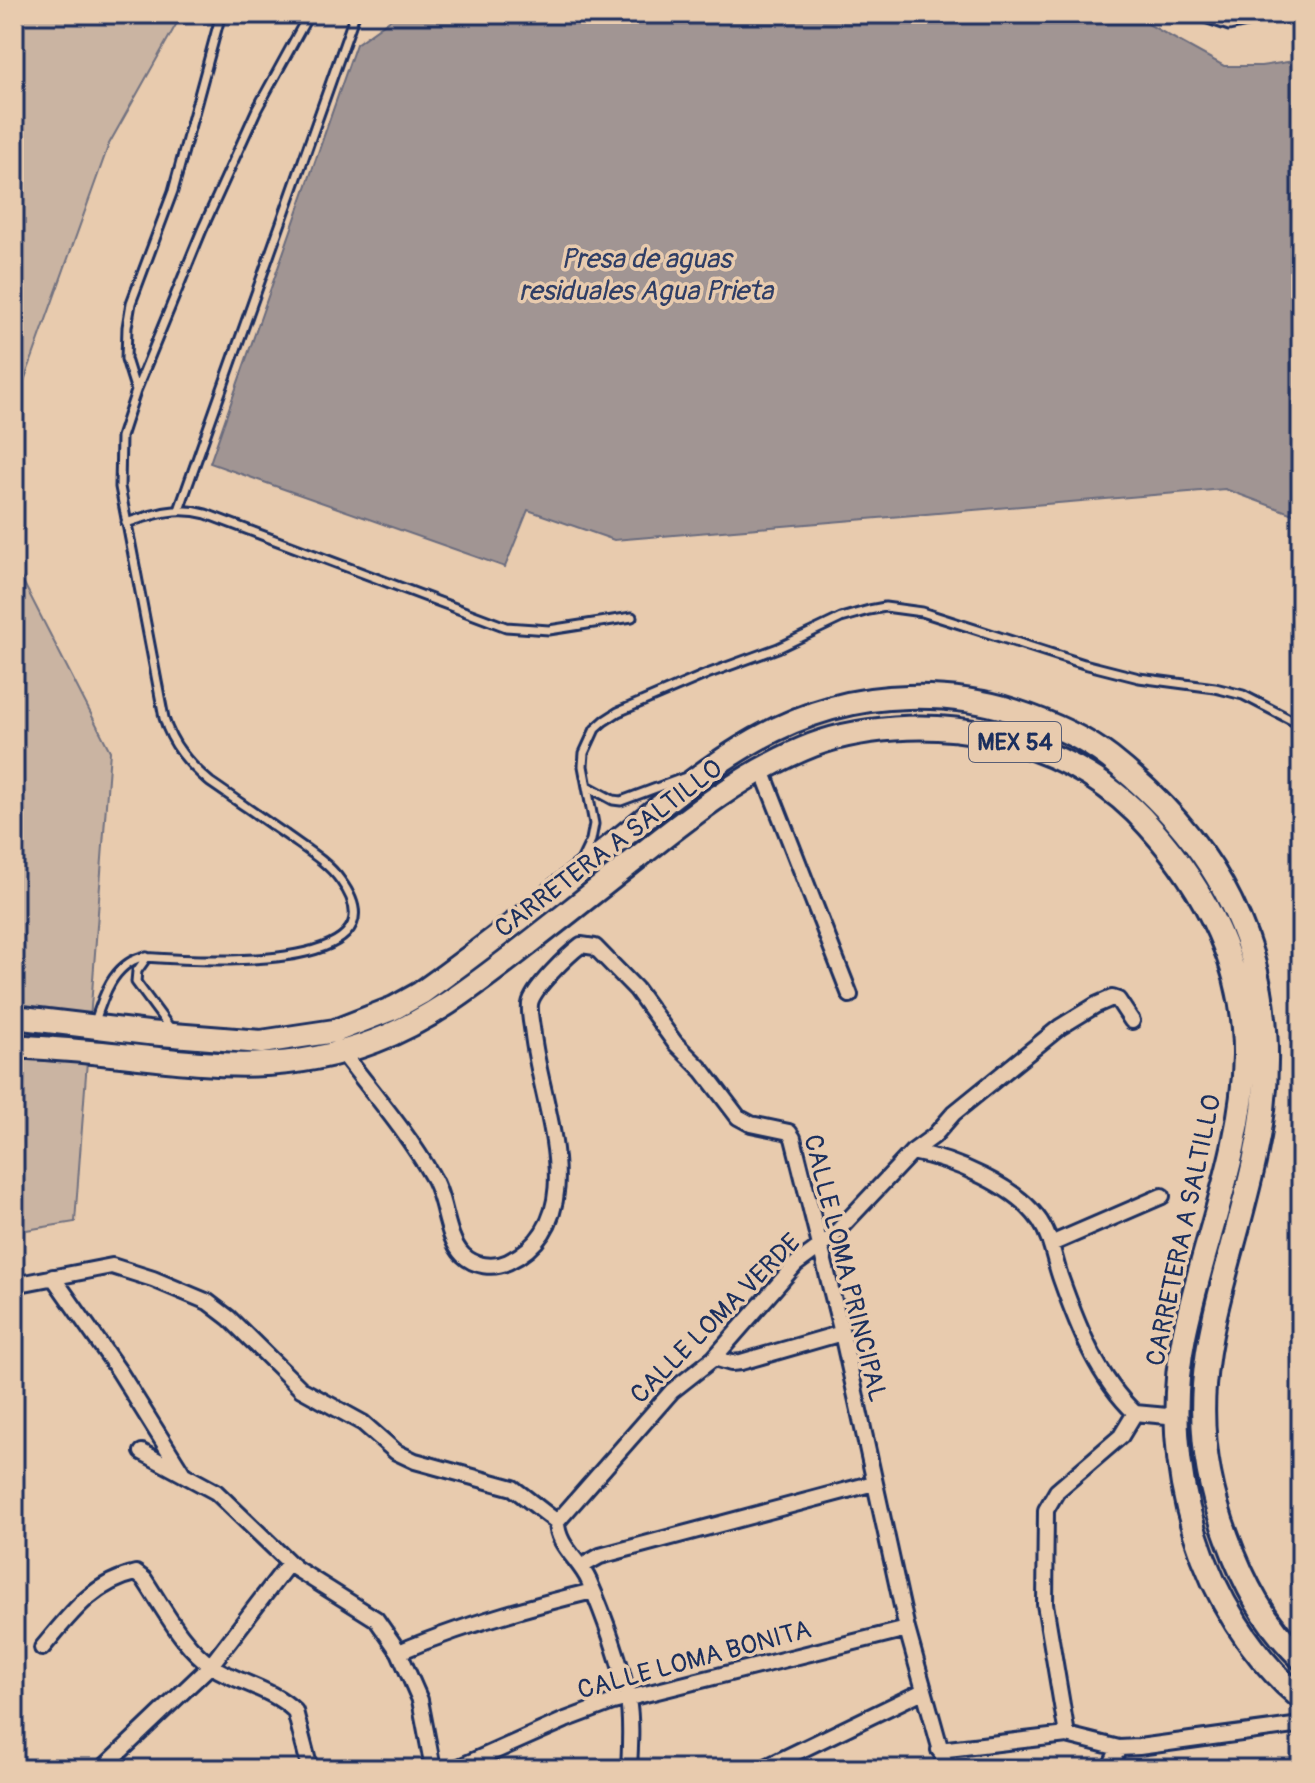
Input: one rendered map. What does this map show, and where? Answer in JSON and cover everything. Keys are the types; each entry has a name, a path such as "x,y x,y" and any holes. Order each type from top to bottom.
{"main road":[{"name":"CARRETERA A SALTILLO","path":"14,1017 177,1036 261,1042 335,1031 394,1008 430,986 702,772 786,722 829,708 889,697 950,697 980,701 1042,721 1102,752 1158,799 1212,868 1250,945 1260,983 1267,1050 1263,1109 1255,1159 1207,1343 1202,1428 1215,1499 1245,1582 1260,1610 1301,1658"},
{"name":"CARRETERA A SALTILLO","path":"14,1046 226,1066 302,1061 342,1052 401,1031 458,998 726,790 804,748 828,740 890,729 953,729 1001,738 1064,760 1109,790 1143,819 1191,879 1215,922 1238,990 1245,1054 1241,1106 1184,1339 1178,1417 1181,1465 1187,1503 1209,1572 1221,1598 1254,1649 1276,1676 1301,1698"}],"street":[{"path":"762,770 850,995"},
{"name":"CALLE LOMA PRINCIPAL","path":"342,1052 408,1138 432,1175 441,1193 457,1248 464,1256 484,1265 499,1266 529,1250 548,1228 554,1210 558,1177 536,1061 530,1004 534,993 577,947 591,945 636,989 675,1043 703,1071 738,1117 751,1124 783,1129 792,1135 842,1333 907,1629 946,1769"},
{"name":"CALLE LOMA VERDE","path":"557,1522 672,1391 714,1358 796,1264 819,1248 954,1113 1060,1027 1085,1011 1115,999 1122,1004 1132,1021"},
{"path":"912,1152 951,1162 1027,1205 1041,1222 1051,1244 1060,1278 1101,1373 1135,1413 1178,1417"},
{"path":"1051,1244 1162,1196"},
{"path":"14,1285 104,1266 122,1268 208,1302 229,1318 301,1389 363,1423 396,1452 428,1465 513,1488 557,1522 560,1539 582,1566 593,1591 628,1699 629,1769"},
{"path":"53,1277 119,1371 182,1472"},
{"path":"714,1358 731,1363 741,1362 842,1333"},
{"path":"1067,1735 1046,1614 1046,1510 1057,1491 1121,1436 1135,1413"},
{"path":"142,1452 216,1492 289,1563 367,1612 385,1630 399,1652 420,1700 432,1763 436,1769"},
{"path":"582,1566 600,1556 874,1483"},
{"path":"102,1769 211,1665 289,1563"},
{"path":"42,1648 72,1612 105,1583 136,1573 144,1579 194,1651 211,1665 291,1707 299,1720 310,1769"},
{"path":"399,1652 519,1608 593,1591"},
{"name":"CALLE LOMA BONITA","path":"455,1769 565,1720 628,1699 907,1629"},
{"path":"762,1769 923,1691"},
{"path":"939,1750 1067,1735 1119,1748 1301,1725"},
{"path":"1109,1769 1110,1761 1119,1748"}],"lane":[{"path":"136,391 126,359 131,303 173,191 221,14"},
{"path":"93,1026 112,980 135,959 270,958 312,951 329,946 342,937 355,914 352,898 340,879 320,859 210,782 175,744 164,718 120,487 121,437 136,391 233,160 309,14"},
{"path":"179,510 355,14"},
{"path":"1193,14 1229,26 1284,14"},
{"path":"126,523 160,511 206,514 506,627 549,630 632,617"},
{"path":"574,875 593,832 589,787 583,766 588,741 595,729 618,712 707,674 778,648 841,618 885,607 922,612 1084,664 1139,678 1243,695 1301,725"},
{"path":"589,787 621,801 702,772"},
{"path":"147,957 137,971 136,982 150,1005 177,1036"}],"shaded area":[{"path":"14,14 182,14 109,144 14,409"},
{"path":"14,564 110,751 75,1222 14,1232"}],"water":[{"name":"Presa de aguas residuales Agua Prieta","path":"398,14 1130,14 1224,66 1261,66 1301,60 1301,517 1225,489 614,540 528,510 505,567 210,463 356,44"}]}
